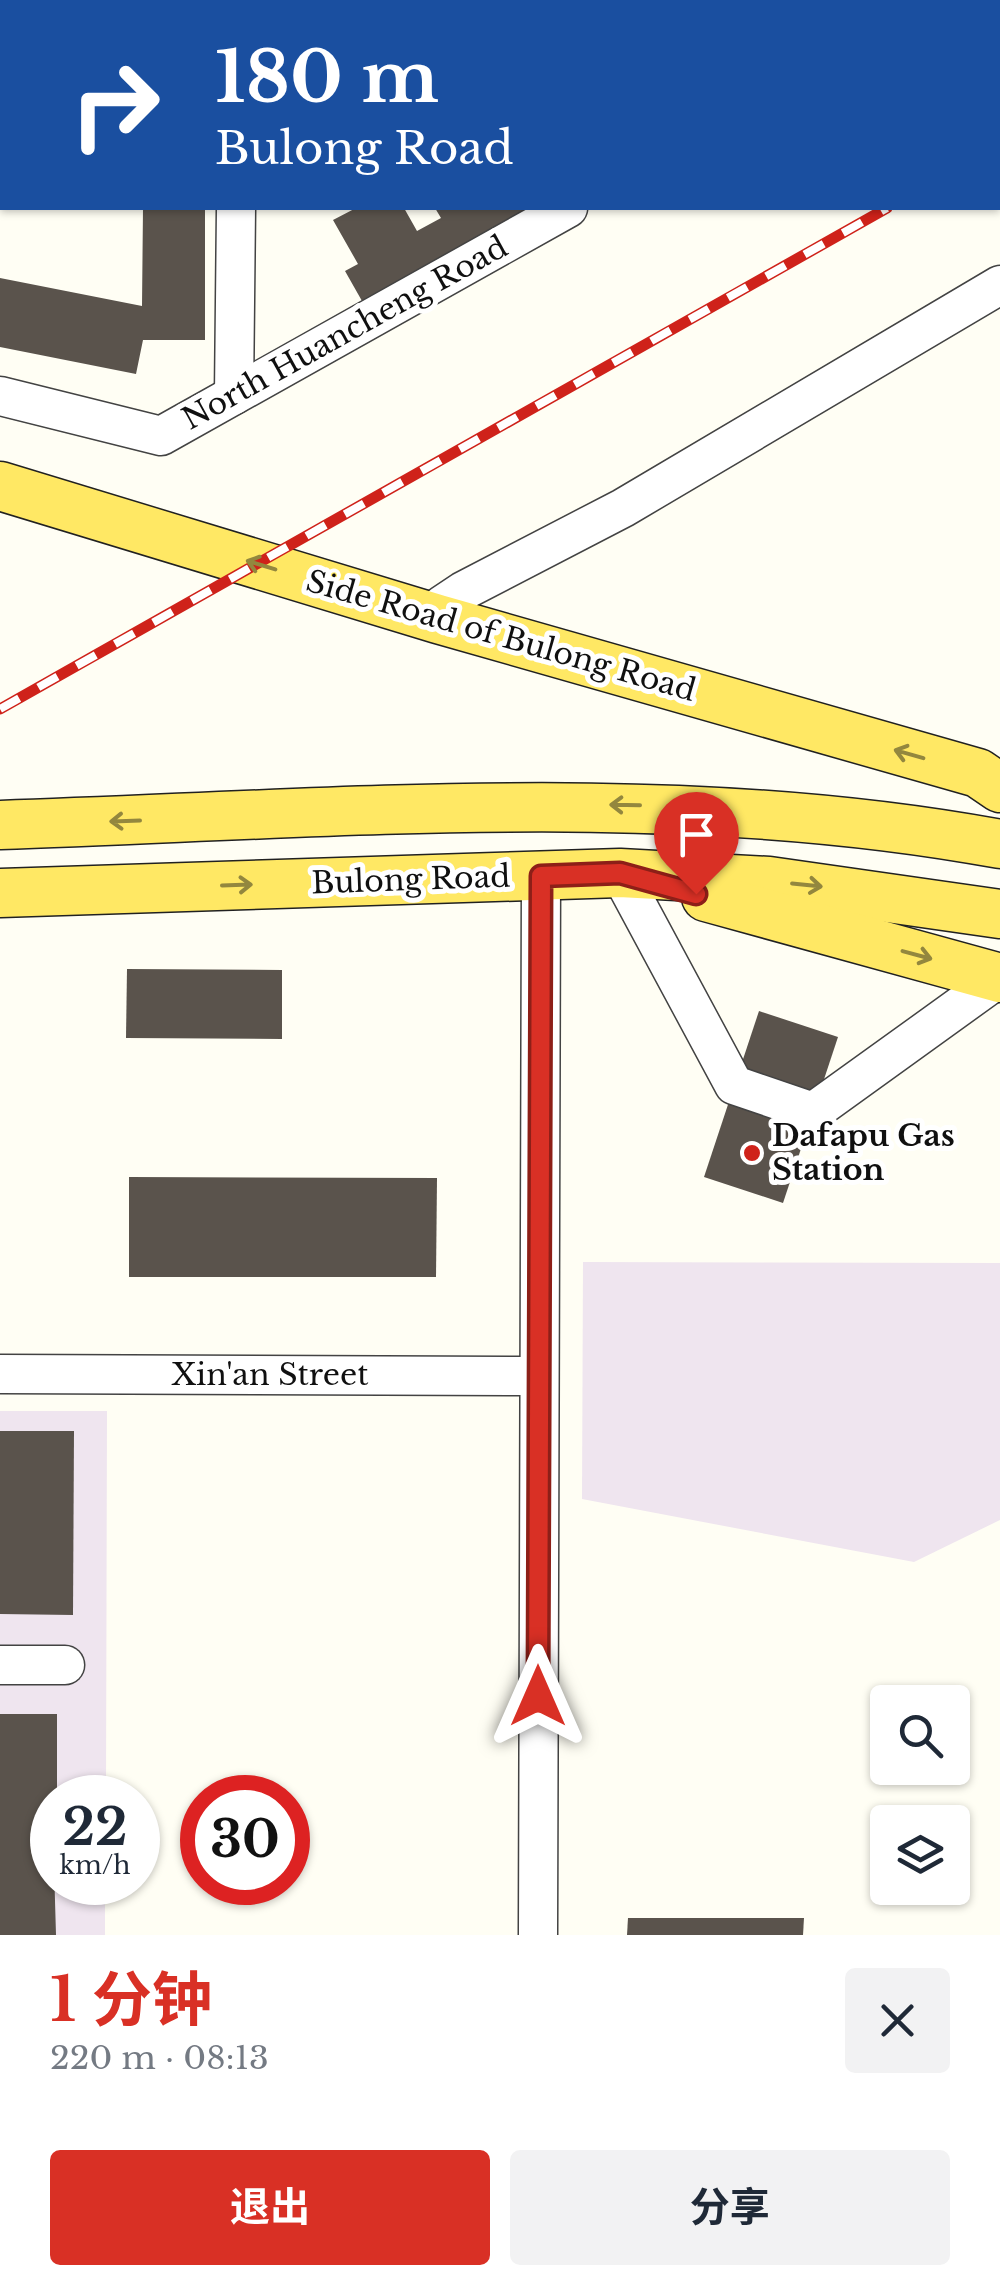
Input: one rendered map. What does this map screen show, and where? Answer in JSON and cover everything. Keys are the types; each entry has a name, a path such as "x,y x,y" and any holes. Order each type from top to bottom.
{"main road":[{"name":"Side Road of Bulong Road","path":"0,486 978,774 1000,788"},
{"path":"0,825 620,805 792,814 1000,844"},
{"path":"620,873 999,978"},
{"name":"Bulong Road","path":"0,893 620,873 770,881 1000,914"},
{"path":"0,921 166,888"}],"street":[{"path":"234,395 236,210"},
{"name":"North Huancheng Road","path":"0,396 161,436 564,210"},
{"path":"438,618 442,605 463,590 623,508 1000,285"},
{"path":"620,873 734,1086 813,1112 999,978"},
{"path":"538,1935 541,876"},
{"name":"Xin'an Street","path":"0,1374 539,1376"},
{"path":"0,1664 65,1665"}],"shaded area":[{"path":"583,1262 1000,1263 1000,1520 914,1562 582,1499"},
{"path":"0,1411 107,1411 106,1775 30,1775 30,1905 105,1905 105,1935 0,1935"}],"building":[{"path":"143,210 205,210 205,340 143,340 136,374 0,347 0,278 142,306"},
{"path":"352,210 405,210 417,231 441,218 436,210 527,210 362,301 345,271 358,264 333,220"},
{"path":"127,969 282,970 282,1039 126,1038"},
{"path":"759,1011 838,1037 783,1203 704,1177"},
{"path":"129,1177 437,1178 436,1277 129,1277"},
{"path":"0,1431 74,1431 73,1615 0,1614"},
{"path":"0,1714 57,1714 57,1775 30,1775 30,1905 55,1905 56,1935 0,1935"},
{"path":"628,1918 804,1918 803,1935 627,1935"}],"railway":[{"path":"0,709 883,210"}],"place":[{"name":"Dafapu Gas Station","path":"752,1153"}],"route":[{"path":"538,1696 541,876 620,873 696,894"}]}
